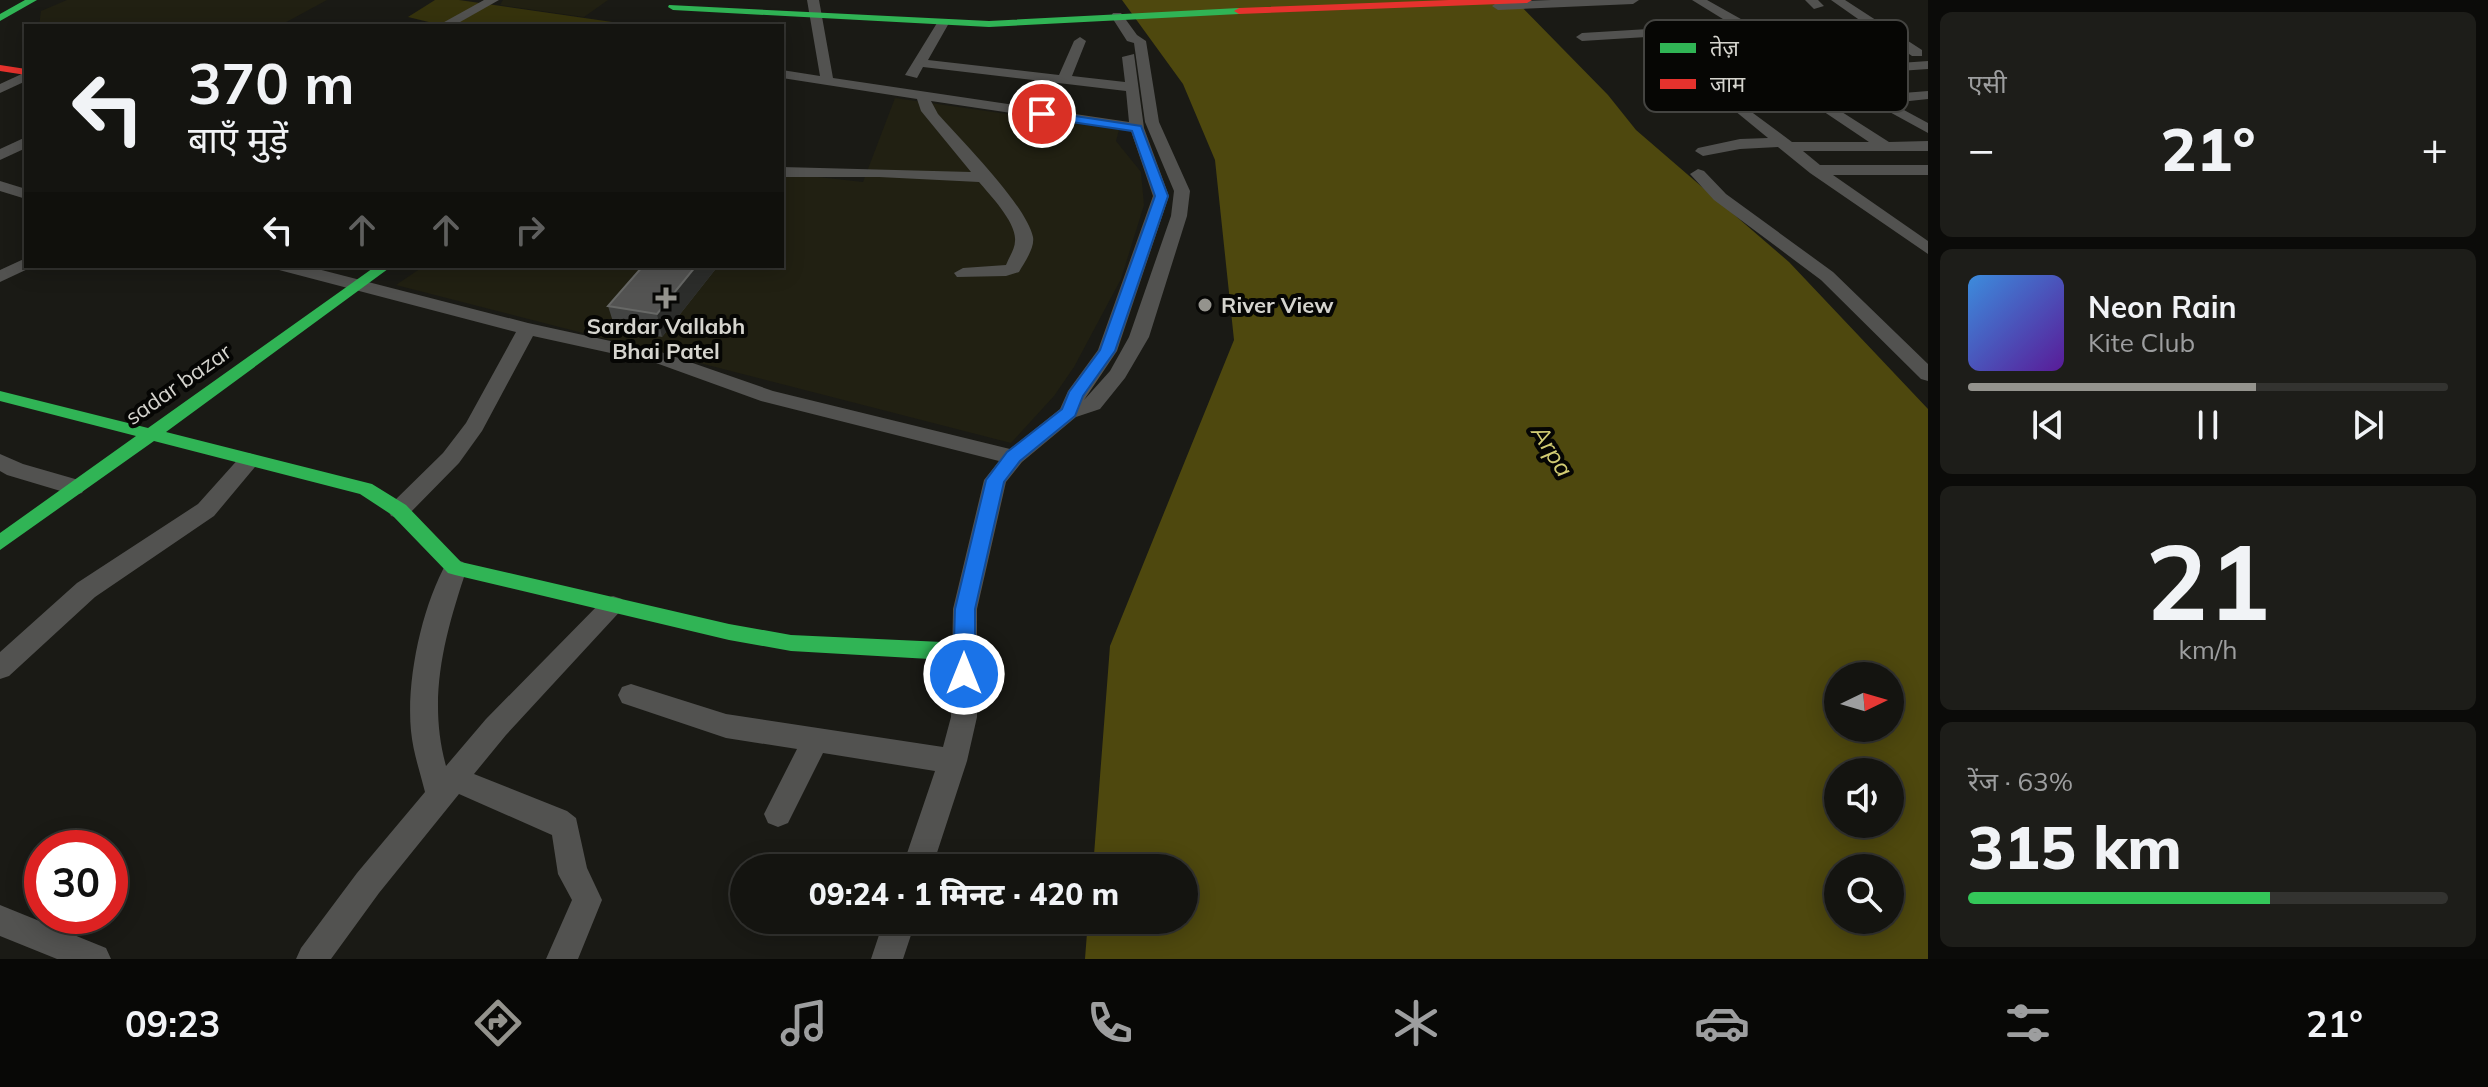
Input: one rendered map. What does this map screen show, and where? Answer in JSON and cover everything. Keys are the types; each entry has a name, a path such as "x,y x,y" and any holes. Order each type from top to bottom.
{"main road":[{"path":"0,18 32,0"},
{"path":"815,8 943,23 1030,22 1359,0"},
{"path":"668,7 815,8 1016,19 1527,0"},
{"path":"0,68 24,74"},
{"name":"sadar bazar","path":"0,543 382,268"},
{"path":"0,396 366,489 399,510 455,568 729,632 791,643 964,652"}],"street":[{"path":"447,24 493,0"},
{"path":"1132,38 1124,15 1633,0"},
{"path":"1698,0 1731,20"},
{"path":"1837,0 1866,20"},
{"path":"815,8 826,80"},
{"path":"901,92 943,23"},
{"path":"1582,37 1644,33"},
{"path":"1069,412 1075,396 1107,351 1160,205 1159,184 1137,128 1128,42 1132,38"},
{"path":"922,854 953,761 964,717 965,609 995,480 1014,457 1069,412 1093,404 1131,355 1179,216 1182,191 1152,122 1140,41 1132,38"},
{"path":"1064,80 1080,41"},
{"path":"1908,48 1917,53"},
{"path":"920,63 1131,87"},
{"path":"1908,66 1928,65"},
{"path":"784,74 1137,128"},
{"path":"0,89 24,75"},
{"path":"1908,97 1928,95"},
{"path":"923,96 926,108 1009,207 1024,236 1024,244 1013,268 963,273"},
{"path":"1746,112 1816,170 1928,249"},
{"path":"1834,112 1885,146"},
{"path":"1896,112 1928,129"},
{"path":"0,155 24,143"},
{"path":"1703,151 1740,144 1928,146"},
{"path":"1816,170 1928,170"},
{"path":"784,172 982,177"},
{"path":"1698,174 1720,197 1827,276 1928,375"},
{"path":"0,185 24,179"},
{"path":"0,185 24,193"},
{"path":"1896,227 1928,224"},
{"path":"0,260 24,263"},
{"path":"0,277 24,264"},
{"path":"292,268 527,329 661,358 768,396 1014,457"},
{"path":"399,510 451,458 475,426 527,329"},
{"path":"0,668 86,590 206,510 249,461"},
{"path":"0,462 15,470 74,487"},
{"path":"447,787 424,722 429,658 438,617 455,568"},
{"path":"312,959 368,883 496,727 613,606"},
{"path":"631,695 726,726 953,761"},
{"path":"778,814 817,738"},
{"path":"447,787 557,821 566,828 573,874 583,887 587,900 562,959"},
{"path":"0,920 95,959"},
{"path":"887,959 895,934"}],"shaded area":[{"path":"67,0 327,0 283,24 39,24 41,11"},
{"path":"435,0 459,0 626,24 437,24 408,17"},
{"path":"503,0 608,0 584,17 500,5"},
{"path":"895,98 1119,130 1116,141 1141,172 1144,205 1121,279 1074,367 1054,396 1011,443 396,285 421,268 784,268 784,173 863,182"}],"water":[{"name":"Arpa","path":"1122,0 1515,0 1608,95 1636,130 1789,262 1928,409 1928,959 1085,959 1087,934 1198,934 1198,854 1094,854 1110,646 1234,340 1215,160 1183,84"}],"building":[{"path":"641,268 694,268 657,314 608,306"}],"traffic: fast":[{"path":"0,18 32,0"},
{"path":"673,7 989,24 1239,11"},
{"path":"0,543 382,268"},
{"path":"0,396 366,489 399,510 455,568 729,632 791,643 964,652"}],"traffic: jam":[{"path":"1239,11 1527,0"},
{"path":"0,68 24,72"}],"place":[{"name":"Sardar Vallabh Bhai Patel","path":"666,298"},
{"name":"River View","path":"1205,305"}],"route":[{"path":"964,674 965,609 995,480 1014,457 1069,412 1075,396 1107,351 1160,205 1159,184 1137,128 1042,114"}]}
